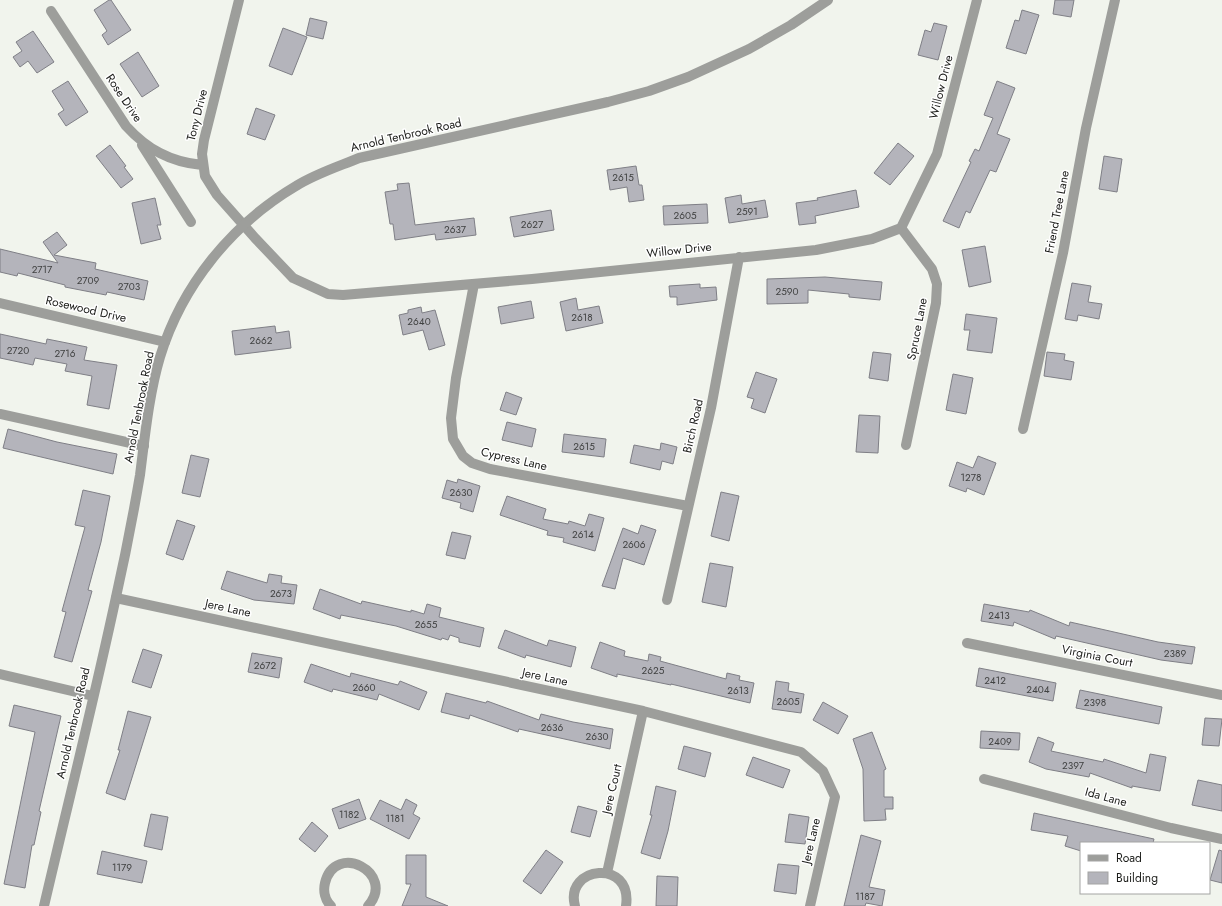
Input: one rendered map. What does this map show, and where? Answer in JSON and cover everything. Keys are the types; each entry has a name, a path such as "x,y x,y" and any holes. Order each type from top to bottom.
{"street":[{"name":"Tony Drive","path":"239,0 204,140 202,165 210,184 243,225"},
{"name":"Arnold Tenbrook Road","path":"44,906 116,598 137,493 156,374 165,342 176,316 204,269 243,225 273,200 297,184 359,158 608,102 649,91 688,77 766,40 828,0"},
{"name":"Willow Drive","path":"243,225 293,278 328,294 343,295 474,284 816,250 859,242 901,228 937,154 977,0"},
{"name":"Friend Tree Lane","path":"1023,429 1063,253 1086,128 1115,0"},
{"name":"Rose Drive","path":"51,11 126,126 137,139 152,150 169,158 188,164 202,165"},
{"path":"137,139 191,222"},
{"name":"Spruce Lane","path":"901,228 932,269 937,284 936,303 906,445"},
{"name":"Birch Road","path":"667,600 711,408 739,257"},
{"name":"Cypress Lane","path":"474,284 456,378 451,418 453,439 463,456 472,463 490,469 688,506"},
{"name":"Rosewood Drive","path":"0,303 165,342"},
{"path":"0,414 144,446"},
{"name":"Jere Lane","path":"116,598 643,711 801,752 823,771 835,797 810,906"},
{"name":"Virginia Court","path":"967,643 1222,695"},
{"path":"0,674 93,696"},
{"name":"Jere Court","path":"607,873 643,711"},
{"name":"Ida Lane","path":"984,779 1171,828 1222,839"},
{"path":"331,906 324,895 326,879 330,871 337,866 353,863 368,870 373,877 375,894 368,906"},
{"path":"575,906 574,895 582,879 590,874 598,872 615,876 621,882 626,894 626,906"}],"building":[{"path":"111,0 131,30 108,45 102,35 107,31 94,10"},
{"path":"1055,0 1074,0 1071,17 1053,14"},
{"path":"1022,10 1039,15 1026,54 1006,48 1015,20 1019,21"},
{"path":"310,18 327,22 323,39 306,35"},
{"path":"934,23 947,26 938,60 918,55 925,30 931,32"},
{"path":"283,28 307,37 292,75 269,66"},
{"path":"33,31 54,62 37,73 28,61 20,67 13,57 22,51 16,42"},
{"path":"138,52 159,86 142,97 120,64"},
{"path":"68,81 88,112 66,126 58,114 64,110 52,91"},
{"path":"997,81 1015,88 997,134 1010,139 996,172 990,170 970,213 966,211 959,228 943,221 971,162 969,161 975,149 979,151 993,118 984,115"},
{"path":"256,108 275,115 265,140 247,134"},
{"path":"898,143 914,156 890,185 874,173"},
{"path":"110,145 126,166 124,167 133,179 121,188 96,156"},
{"path":"1104,156 1122,159 1117,192 1099,189"},
{"path":"636,166 639,185 642,185 644,200 629,202 627,187 610,190 607,170"},
{"path":"409,183 415,225 474,218 476,235 436,240 435,234 395,240 393,224 390,224 385,192 398,190 397,184"},
{"path":"856,190 859,207 815,216 816,223 799,225 796,203 818,200 817,198"},
{"path":"741,195 742,204 765,200 768,217 729,223 725,198"},
{"path":"155,198 161,225 157,225 161,239 141,244 132,203"},
{"path":"707,204 708,223 664,225 663,206"},
{"path":"551,210 554,230 514,237 510,217"},
{"path":"57,232 67,245 54,255 96,263 95,269 148,281 144,300 107,292 106,295 65,287 65,285 18,273 17,276 0,272 0,249 58,263 43,242"},
{"path":"985,246 991,282 969,287 962,250"},
{"path":"825,277 882,282 880,300 849,297 849,294 808,290 808,303 767,304 767,279"},
{"path":"1072,283 1091,286 1088,302 1102,304 1099,319 1078,315 1077,321 1065,319"},
{"path":"700,284 700,288 716,287 717,300 677,305 677,297 670,297 669,286"},
{"path":"576,298 578,310 599,306 603,323 566,331 560,302"},
{"path":"531,301 534,318 501,324 498,307"},
{"path":"421,307 422,313 435,310 445,345 429,350 423,330 403,335 399,315 408,313 408,310"},
{"path":"966,314 997,318 992,353 967,350 970,330 964,330"},
{"path":"275,326 276,333 289,331 291,348 235,355 232,331"},
{"path":"0,334 46,344 47,339 87,347 84,360 117,365 109,409 87,405 92,376 65,371 67,364 35,358 33,365 0,358"},
{"path":"873,352 891,354 888,381 869,378"},
{"path":"1047,352 1065,354 1064,360 1074,362 1071,380 1044,376"},
{"path":"756,372 777,379 765,413 751,408 754,399 747,397"},
{"path":"953,374 973,378 966,414 946,410"},
{"path":"506,392 522,398 516,415 500,410"},
{"path":"859,415 880,416 878,453 856,452"},
{"path":"507,422 536,429 532,447 502,440"},
{"path":"8,429 57,442 117,454 113,474 3,448"},
{"path":"564,434 606,439 604,457 562,452"},
{"path":"661,443 677,447 673,464 662,461 660,470 630,463 634,445 660,450"},
{"path":"191,455 209,459 200,497 182,493"},
{"path":"978,456 996,463 984,495 967,488 966,492 949,486 957,462 973,468"},
{"path":"458,479 480,486 473,512 460,508 461,503 442,498 447,480 457,483"},
{"path":"83,490 110,496 101,542 88,590 92,591 72,662 54,657 66,612 62,611 85,527 75,525"},
{"path":"721,492 739,496 729,541 711,536"},
{"path":"507,496 546,509 543,519 568,524 569,521 585,526 589,514 604,518 595,551 563,542 564,538 547,535 548,531 500,515"},
{"path":"177,520 195,526 183,560 166,554"},
{"path":"641,525 656,530 644,565 623,558 615,589 602,586 623,528 638,534"},
{"path":"452,532 471,536 465,559 446,555"},
{"path":"710,563 733,567 726,607 702,602"},
{"path":"227,571 267,583 269,574 282,576 281,583 297,585 294,604 254,600 221,589"},
{"path":"320,589 361,604 362,601 411,612 411,610 424,614 427,604 441,608 439,617 484,628 480,647 459,642 459,638 450,635 448,640 442,638 441,640 396,626 341,615 340,619 313,609"},
{"path":"984,604 1029,612 1030,610 1069,626 1070,622 1158,642 1195,647 1192,664 1161,660 1056,636 1055,639 1014,622 1013,626 981,621"},
{"path":"505,630 547,646 549,640 576,647 571,667 526,655 525,658 498,648"},
{"path":"600,642 625,651 624,656 648,661 649,654 661,657 660,661 726,679 727,673 740,676 739,680 754,683 750,703 671,684 617,674 617,677 591,668"},
{"path":"143,649 162,655 151,688 132,682"},
{"path":"252,653 282,658 279,678 248,672"},
{"path":"311,664 350,677 351,673 398,685 400,681 427,692 419,710 379,694 377,700 333,689 332,692 304,682"},
{"path":"979,668 1056,683 1053,701 976,686"},
{"path":"776,681 789,683 788,691 804,694 801,713 772,709"},
{"path":"1080,690 1162,707 1159,724 1076,708"},
{"path":"446,693 486,703 487,701 539,720 541,714 573,722 613,729 610,749 519,729 518,732 470,715 469,719 441,712"},
{"path":"823,702 848,716 838,734 813,720"},
{"path":"14,705 61,716 39,811 41,812 34,845 32,845 25,888 4,884 35,732 9,726"},
{"path":"128,711 151,717 125,800 106,793 120,750 118,750"},
{"path":"1205,718 1222,719 1219,746 1202,745"},
{"path":"981,731 1020,733 1019,750 980,748"},
{"path":"872,732 886,769 884,770 884,797 893,797 893,809 885,809 886,820 864,821 863,769 853,739"},
{"path":"1038,737 1054,743 1051,751 1103,762 1104,759 1146,773 1150,754 1166,757 1160,791 1132,786 1132,788 1090,773 1089,777 1046,769 1029,762"},
{"path":"684,746 711,753 705,777 678,769"},
{"path":"753,757 790,770 783,788 746,775"},
{"path":"1198,780 1222,785 1222,811 1192,805"},
{"path":"656,786 676,791 668,831 660,859 641,853 652,815 650,815"},
{"path":"359,799 366,819 339,829 332,809"},
{"path":"406,799 417,805 413,814 420,818 409,839 370,819 380,800 401,810"},
{"path":"578,806 597,811 590,837 571,832"},
{"path":"1034,813 1154,839 1153,842 1080,842 1080,851 1065,846 1068,836 1031,830"},
{"path":"151,814 168,817 162,850 144,846"},
{"path":"789,814 809,817 805,844 785,842"},
{"path":"312,822 328,836 315,852 299,839"},
{"path":"861,835 881,841 869,887 885,890 882,906 866,903 865,906 844,906"},
{"path":"546,850 563,862 541,894 523,881"},
{"path":"1219,850 1222,851 1222,883 1210,880"},
{"path":"102,851 147,861 142,883 97,874"},
{"path":"406,855 426,855 426,897 448,906 402,906 411,884 406,884"},
{"path":"778,864 799,866 796,894 774,891"},
{"path":"657,876 678,877 677,906 656,906"}]}
